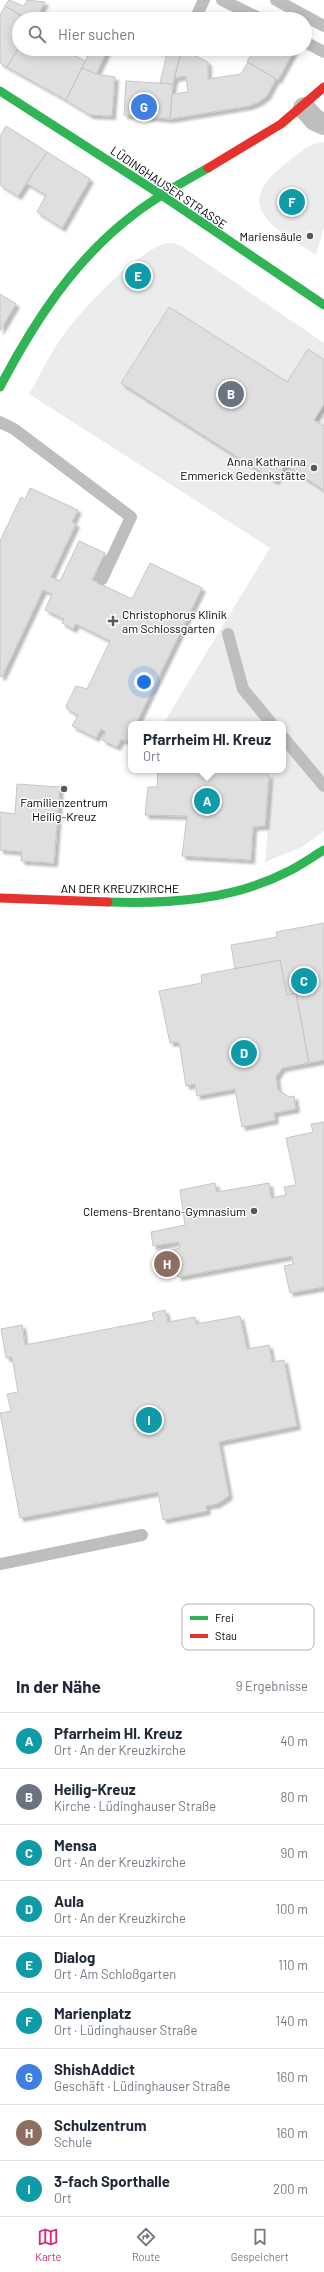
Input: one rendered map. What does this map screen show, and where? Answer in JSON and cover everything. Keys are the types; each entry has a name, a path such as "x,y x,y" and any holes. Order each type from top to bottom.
{"street":[{"path":"0,387 30,332 84,260 116,229 163,196 304,108 324,87"},
{"name":"LÜDINGHAUSER STRASSE","path":"0,91 163,196 324,305"},
{"path":"304,108 315,120 324,124"},
{"name":"AN DER KREUZKIRCHE","path":"0,898 134,902 204,899 241,890 276,878 307,862 324,850"}],"lane":[{"path":"198,12 204,0"},
{"path":"222,0 247,12"},
{"path":"276,0 298,12"},
{"path":"312,20 324,26"},
{"path":"312,46 324,52"},
{"path":"0,422 14,429 131,518 102,580"},
{"path":"228,634 243,689 270,721"},
{"path":"286,741 324,786"},
{"path":"0,1564 142,1535"}],"shaded area":[{"path":"324,142 324,227 316,255 287,236 265,217 260,206 260,194 268,180 284,165 307,147"},
{"path":"165,243 174,243 183,247 324,343 324,831 302,847 265,862 272,775 270,773 286,773 286,721 165,721 270,548 29,394 57,344 68,329 113,280 126,268 153,249"}],"building":[{"path":"9,0 24,6 27,0 45,2 40,12 15,12 5,6"},
{"path":"5,6 15,12 12,12 12,56 14,56 7,67 0,63 0,15"},
{"path":"14,56 76,56 85,61 66,100 7,67"},
{"path":"88,56 105,56 96,74 82,68"},
{"path":"166,56 180,56 173,84 160,83"},
{"path":"180,56 196,56 208,62 208,79 241,74 248,62 276,79 267,96 259,102 249,106 170,119 172,94 188,92 186,76 174,78"},
{"path":"250,56 291,56 278,80 247,62"},
{"path":"82,68 96,74 115,77 112,116 90,115 66,100"},
{"path":"126,81 173,84 170,119 124,115"},
{"path":"6,126 47,152 18,196 0,185 0,136"},
{"path":"47,152 90,179 62,228 37,212 46,195 26,183"},
{"path":"0,294 16,304 0,331"},
{"path":"169,307 287,382 308,349 324,360 324,404 314,420 324,426 324,490 285,465 275,481 121,383"},
{"path":"30,488 78,510 72,522 76,524 51,577 60,581 79,541 105,553 92,580 132,599 150,563 202,588 137,721 128,721 127,742 121,739 117,747 102,740 106,732 101,729 96,738 72,726 78,715 67,709 66,706 76,686 87,689 110,641 76,624 73,629 62,623 64,619 45,610 52,594 43,590 2,677 0,676 0,541 21,497 25,500"},
{"path":"158,773 266,773 269,776 265,826 253,827 251,860 182,856 187,816 145,815 148,787 157,787"},
{"path":"17,784 60,787 54,863 21,861 22,852 0,850 0,812 15,814"},
{"path":"324,923 324,1060 309,1063 296,993 287,995 280,960 235,969 231,945 277,937 276,932"},
{"path":"280,960 287,995 296,993 309,1063 282,1068 276,1077 278,1090 289,1097 294,1096 296,1109 274,1113 275,1120 242,1127 235,1089 197,1096 195,1084 186,1086 179,1042 170,1043 159,991 202,983 201,975"},
{"name":"Clemens-Brentano-Gymnasium","path":"324,1122 324,1287 290,1293 284,1266 293,1264 292,1256 178,1277 172,1250 180,1248 179,1242 153,1246 151,1232 185,1225 180,1190 215,1183 217,1192 269,1183 271,1198 286,1195 284,1187 296,1185 286,1138 313,1132 311,1124"},
{"path":"165,1310 168,1322 195,1317 196,1324 240,1316 247,1349 269,1345 272,1362 284,1360 297,1426 219,1442 229,1496 217,1504 206,1506 207,1511 163,1520 158,1492 20,1518 0,1413 11,1411 7,1394 18,1392 12,1357 6,1358 1,1329 22,1325 25,1345 154,1320 152,1313"}],"traffic: fast":[{"path":"0,91 163,196 324,305"},
{"path":"0,387 41,316 74,272 92,252 142,208 208,168"},
{"path":"108,902 177,901 245,889 292,870 324,850"}],"traffic: jam":[{"path":"208,168 281,124 324,87"},
{"path":"0,898 108,902"}],"place":[{"name":"ShishAddict","path":"144,107"},
{"name":"Marienplatz","path":"292,202"},
{"name":"Mariensäule","path":"310,236"},
{"name":"Dialog","path":"138,276"},
{"name":"Heilig-Kreuz","path":"231,394"},
{"name":"Anna Katharina Emmerick Gedenkstätte","path":"314,468"},
{"name":"Christophorus Klinik am Schlossgarten","path":"113,621"},
{"name":"Familienzentrum Heilig-Kreuz","path":"64,789"},
{"name":"Pfarrheim Hl. Kreuz","path":"207,801"},
{"name":"Mensa","path":"304,981"},
{"name":"Aula","path":"244,1053"},
{"name":"Clemens-Brentano-Gymnasium","path":"254,1211"},
{"name":"Schulzentrum","path":"167,1264"},
{"name":"3-fach Sporthalle","path":"149,1420"}]}
